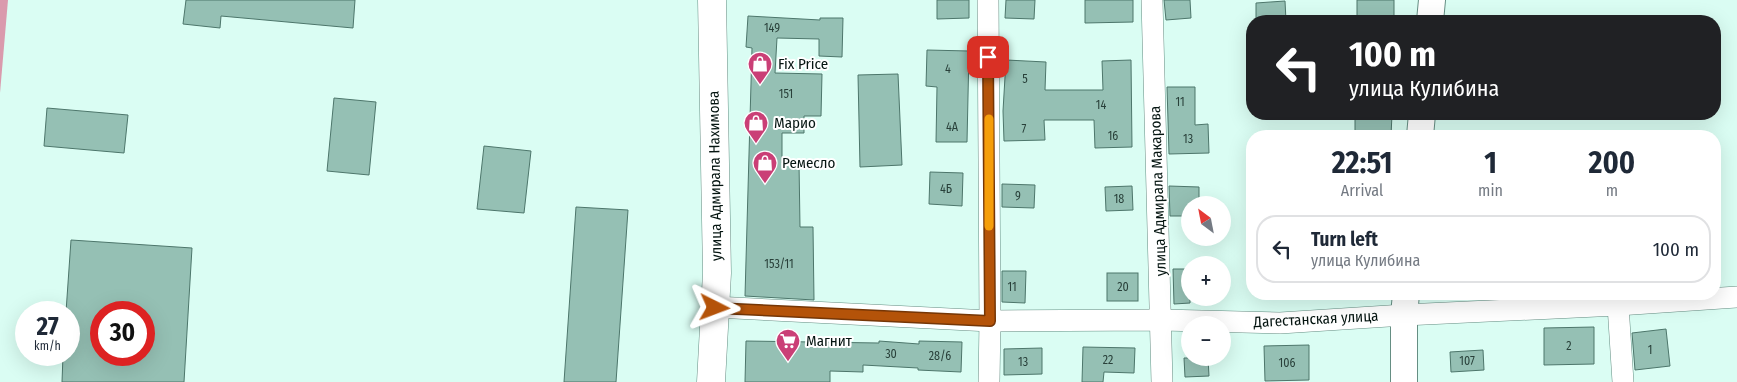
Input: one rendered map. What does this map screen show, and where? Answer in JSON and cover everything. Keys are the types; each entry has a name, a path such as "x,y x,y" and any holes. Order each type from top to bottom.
{"main road":[{"name":"улица Адмирала Нахимова","path":"711,382 717,273 712,0"}],"street":[{"path":"988,0 989,382"},
{"name":"улица Адмирала Макарова","path":"1152,0 1162,320 1162,382"},
{"path":"1431,15 1432,0"},
{"name":"Дагестанская улица","path":"1721,298 1737,297"},
{"name":"Дагестанская улица","path":"715,308 990,321 1162,320 1280,324 1405,304 1618,305 1692,300"},
{"path":"1404,382 1405,304"},
{"path":"1618,305 1623,382"}],"shaded area":[{"path":"0,0 8,0 0,93"}],"building":[{"path":"186,0 355,0 353,28 221,16 220,28 183,24"},
{"path":"937,0 969,0 969,18 937,19"},
{"path":"1006,0 1035,0 1034,19 1005,18"},
{"path":"1085,0 1133,0 1133,22 1085,23"},
{"path":"1164,0 1190,0 1191,18 1166,20"},
{"path":"1357,0 1394,0 1394,15 1357,15"},
{"path":"1285,1 1286,15 1256,15 1256,3"},
{"path":"748,16 820,20 820,18 843,18 842,57 819,56 819,39 777,38 775,73 822,74 821,116 804,116 804,133 782,133 782,163 799,163 800,227 813,227 814,300 745,296 752,48 746,47"},
{"path":"927,50 969,51 967,142 936,142 937,87 926,86"},
{"path":"1006,60 1046,62 1045,90 1103,90 1102,61 1131,60 1132,147 1095,148 1094,120 1044,120 1045,140 1004,141 1003,111"},
{"path":"898,74 902,165 860,167 858,75"},
{"path":"1167,87 1195,87 1195,125 1208,124 1209,153 1169,154"},
{"path":"334,98 376,102 369,175 327,171"},
{"path":"47,108 128,115 124,153 44,146"},
{"path":"1355,120 1392,120 1391,130 1355,130"},
{"path":"484,146 531,151 524,213 477,209"},
{"path":"930,172 963,173 962,206 929,204"},
{"path":"1002,184 1035,185 1034,208 1002,207"},
{"path":"1132,186 1133,210 1106,211 1105,187"},
{"path":"1169,186 1199,187 1199,196 1181,196 1181,216 1170,216"},
{"path":"576,207 628,210 616,382 564,382"},
{"path":"71,240 192,248 184,382 62,382 63,366 80,366 80,301 67,301"},
{"path":"1173,269 1181,269 1181,304 1174,304"},
{"path":"1002,271 1026,271 1025,303 1002,302"},
{"path":"1107,273 1138,273 1138,301 1107,301"},
{"path":"1594,327 1594,364 1544,365 1544,328"},
{"path":"1666,329 1670,366 1635,370 1632,333"},
{"path":"746,341 879,343 879,341 919,344 919,341 962,342 961,372 863,365 863,372 830,371 830,382 745,382"},
{"path":"1309,345 1309,380 1265,381 1264,346"},
{"path":"1083,347 1135,348 1134,373 1104,372 1103,382 1082,382"},
{"path":"1042,348 1042,374 1004,375 1004,349"},
{"path":"1483,350 1484,370 1451,372 1450,352"},
{"path":"1184,366 1208,366 1209,376 1185,377"}],"slow traffic":[{"path":"989,119 989,226"}],"place":[{"name":"Fix Price","path":"760,85"},
{"name":"Марио","path":"756,144"},
{"name":"Ремесло","path":"765,184"},
{"name":"Магнит","path":"788,362"}],"route":[{"path":"715,308 990,321 988,57"}]}
